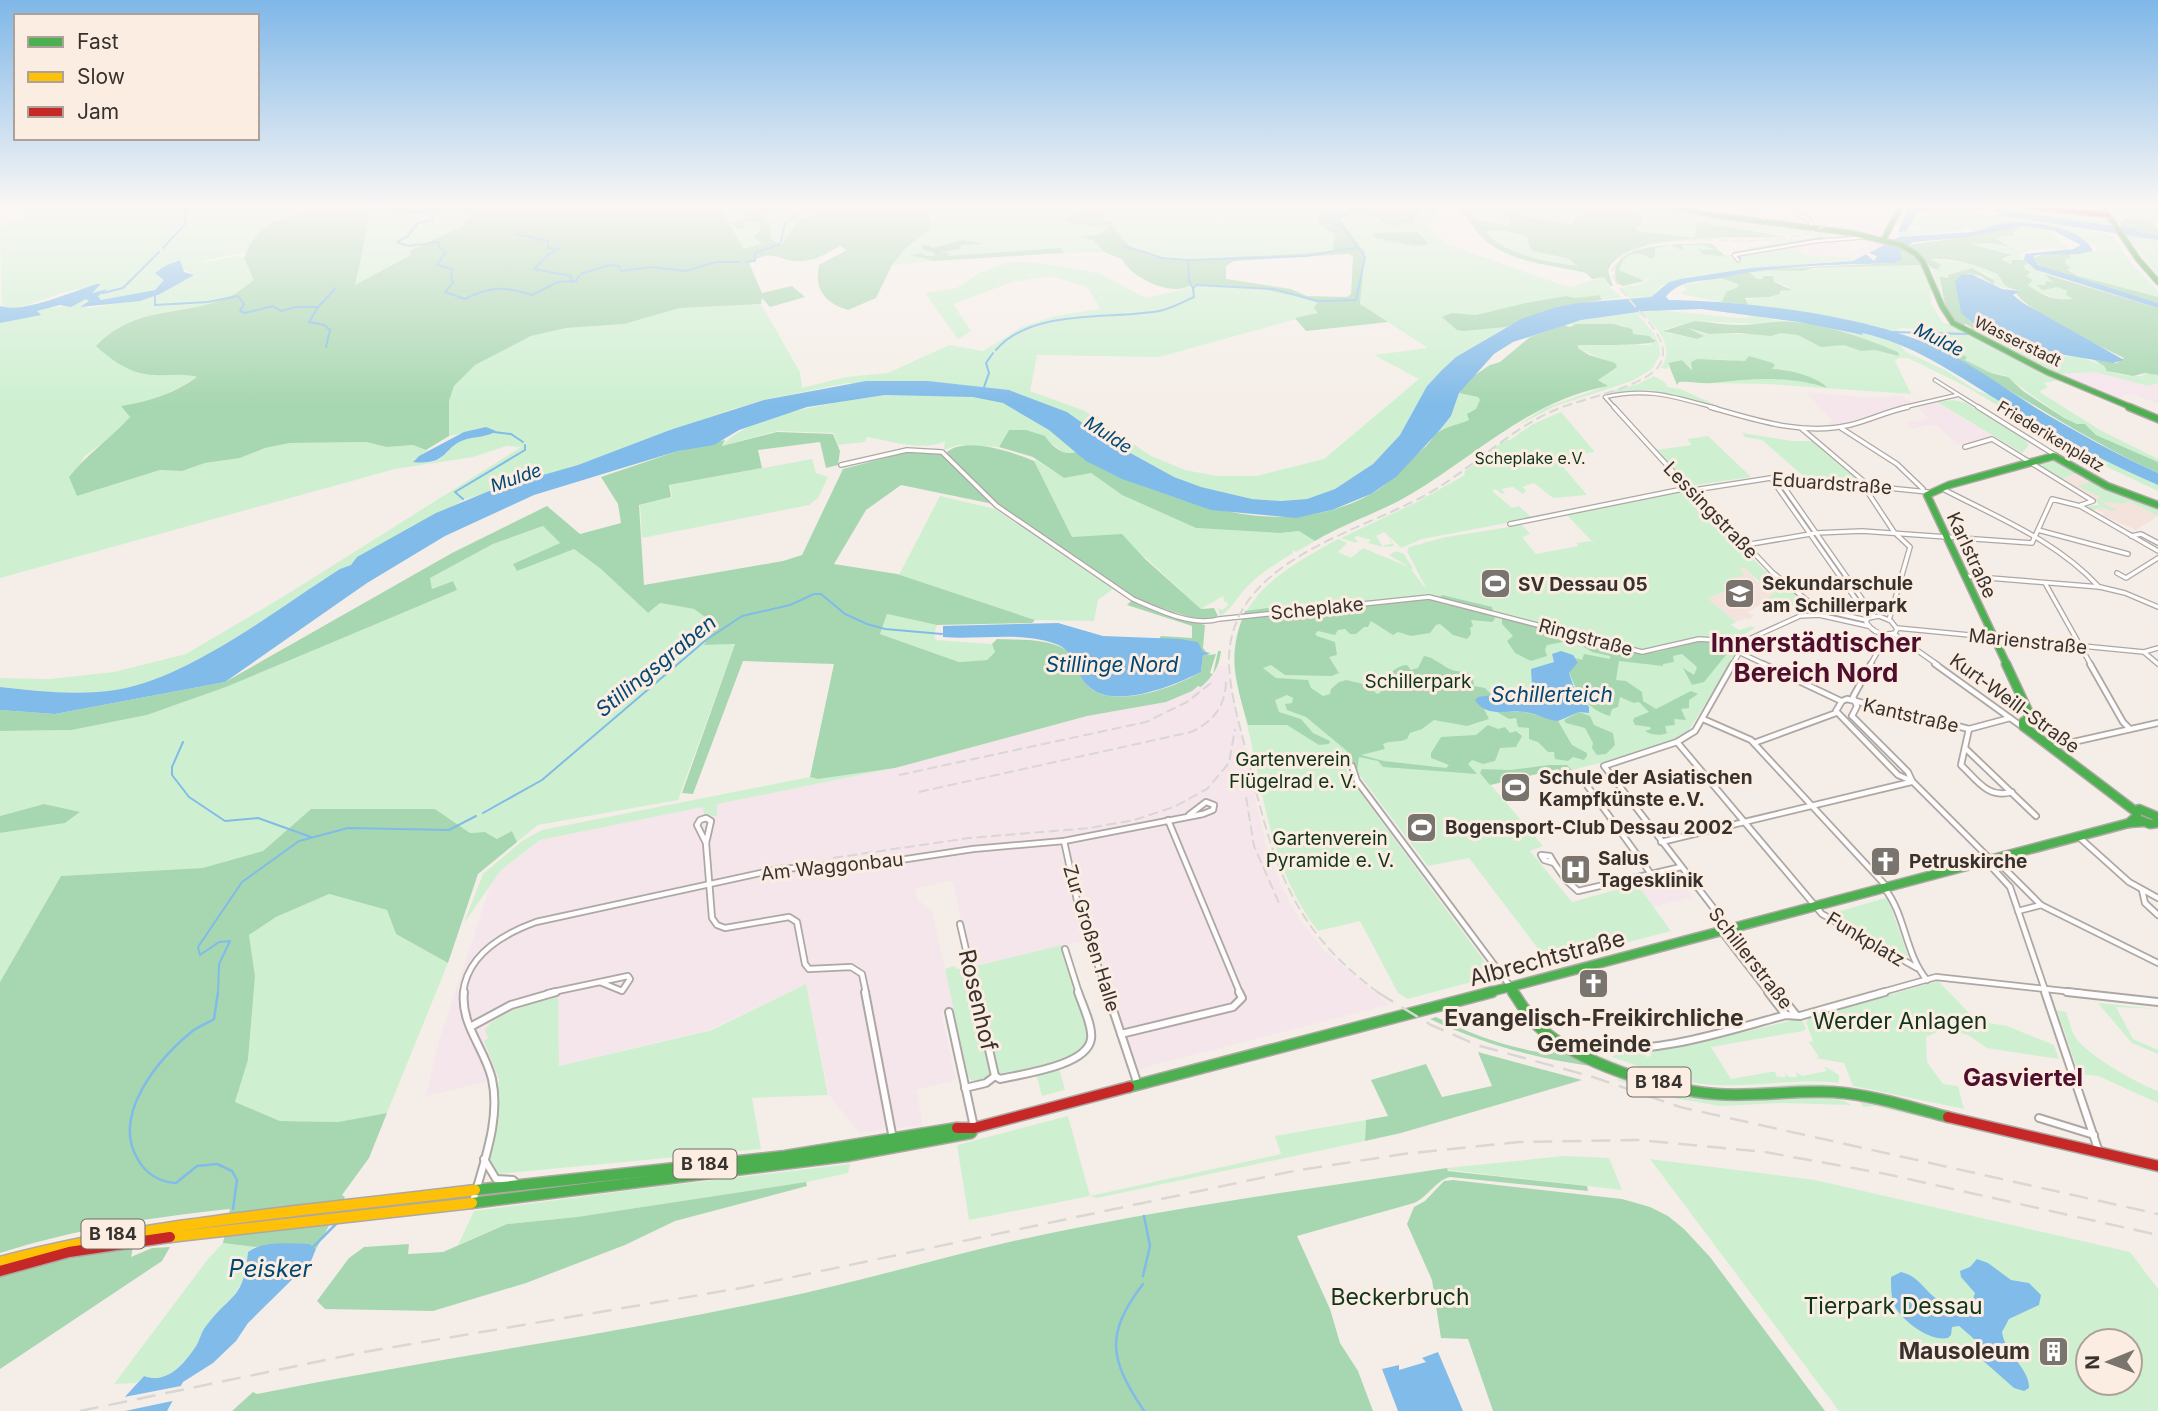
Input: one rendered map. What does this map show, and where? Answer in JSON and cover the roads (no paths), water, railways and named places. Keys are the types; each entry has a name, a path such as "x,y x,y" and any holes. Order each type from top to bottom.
{"main road":[{"name":"Wasserstadt","path":"1931,272 1942,311 1950,321 2013,356 2158,419"},
{"path":"1928,492 2056,456"},
{"name":"Friederikenplatz","path":"2056,456 2101,483 2158,505"},
{"name":"Karlstraße","path":"1928,492 1928,499 2028,713 2029,718 2022,723 2024,728"},
{"name":"Kurt-Weill-Straße","path":"2024,728 2137,812"},
{"name":"Albrechtstraße","path":"2137,812 2156,818"},
{"name":"Albrechtstraße","path":"2137,812 2144,822"},
{"name":"Albrechtstraße","path":"2129,823 2137,812"},
{"name":"Albrechtstraße","path":"893,1140 969,1126 974,1128 2156,818"},
{"name":"B 184","path":"1510,987 1538,1027 1558,1043 1586,1057 1664,1084 1714,1094 1796,1090 1851,1094 2158,1166"},
{"name":"Albrechtstraße","path":"472,1203 879,1152 971,1133 974,1128"},
{"name":"B 184","path":"0,1262 106,1235 356,1207 517,1184 893,1140"},
{"name":"B 184","path":"0,1271 91,1248 151,1239 472,1203"}],"street":[{"name":"Friederikenplatz","path":"1934,380 2056,456"},
{"name":"Lessingstraße","path":"1802,428 1752,420 1663,393 1625,392 1608,395 1606,401 1780,579 1819,612"},
{"path":"1802,428 1840,427 1902,408 1957,396"},
{"name":"Karlstraße","path":"1840,427 1897,464 1928,492"},
{"path":"1802,428 1865,485 1894,532 1909,545 1910,550 1889,620"},
{"name":"Friederikenplatz","path":"1965,447 1992,439 2093,501 2080,506"},
{"name":"Scheplake","path":"841,465 907,450 942,452 997,506 1133,599 1156,609 1206,623 1219,618 1429,597"},
{"path":"1777,477 1870,618 1868,626"},
{"name":"Eduardstraße","path":"1694,490 1777,477 1928,492"},
{"path":"1770,478 1870,618"},
{"path":"1510,524 1689,488"},
{"path":"1940,488 2007,520 2077,565 2100,587"},
{"path":"1745,544 1816,533 1894,532 2034,542 2052,499 2080,506 2158,551"},
{"path":"2038,530 2128,554"},
{"path":"2130,536 2141,534 2158,542"},
{"path":"2117,573 2126,578 2158,558"},
{"path":"1964,576 2100,587 2125,593 2158,607"},
{"path":"2045,583 2123,722 2130,729"},
{"name":"Ringstraße","path":"1429,597 1642,652 1703,639 1718,642 1841,701"},
{"path":"1677,742 1695,731 1747,640 1800,616 1819,612 1889,620 1897,628 1894,634 1884,635 1868,626 1819,612"},
{"name":"Marienstraße","path":"1897,628 2144,652 2158,648"},
{"name":"Kurt-Weill-Straße","path":"1894,634 2024,728"},
{"path":"1852,716 1857,706 1854,702 1856,690 1885,639 1884,635"},
{"path":"2144,652 2158,664"},
{"path":"1838,715 1841,701"},
{"name":"Kantstraße","path":"1841,701 1861,701 1969,729"},
{"path":"1703,719 1754,743 1838,715 1852,716 1908,772 1912,781 1992,861 2041,905 2158,963"},
{"path":"1838,715 1898,775 1912,781"},
{"path":"2010,718 1969,729 1961,765 1995,796 2012,792"},
{"path":"2050,748 2158,723"},
{"name":"Funkplatz","path":"1677,742 1816,907 1832,920 1917,968 1927,980"},
{"name":"Schillerstraße","path":"1677,742 1606,764 1605,769 1681,867 1786,1015"},
{"name":"Funkplatz","path":"1754,743 1887,889 1894,901 1917,968"},
{"path":"1965,747 2036,816"},
{"path":"1352,766 1357,781 1510,987"},
{"path":"1661,842 1912,781"},
{"path":"1586,784 1651,874"},
{"name":"Am Waggonbau","path":"472,1203 492,1122 494,1094 489,1064 470,1027 464,1004 468,975 484,951 503,935 536,922 790,868 880,863 983,848 1064,841 1211,811 1214,805 1206,802 1189,815"},
{"path":"706,843 712,821 706,818 700,820 697,825 706,843 712,918 717,925 725,928 789,917 797,922 805,964 809,970 850,967 862,974 893,1140"},
{"name":"Zur Großen Halle","path":"1121,1034 1233,1007 1242,998 1168,820"},
{"path":"2080,838 2129,882 2158,898"},
{"name":"Zur Großen Halle","path":"1064,841 1076,898 1138,1086"},
{"path":"1992,861 2008,884 2018,911 2099,1152"},
{"path":"1555,863 1571,888 1578,891 1681,867"},
{"path":"2142,890 2145,904 2158,915"},
{"path":"2018,911 2041,905"},
{"name":"Rosenhof","path":"960,924 995,1076 1000,1079 1074,1060 1088,1049 1092,1037 1065,949"},
{"name":"Schillerstraße","path":"1724,930 1796,1016"},
{"path":"470,1027 522,1001 600,982 625,976 631,981 619,991 600,982"},
{"path":"1593,1048 1681,1044 1786,1015 1796,1016 1936,977 2158,1002"},
{"name":"Rosenhof","path":"949,1012 974,1128"},
{"name":"Rosenhof","path":"965,1088 986,1083 995,1076"},
{"path":"2039,1118 2095,1136"},
{"path":"484,1158 496,1179 513,1180 517,1184"}],"water":[{"path":"184,272 194,275 160,294 140,301 80,307 89,301 86,299 71,307 60,305 37,311 41,315 0,323 0,306 21,307 48,301 97,284 101,284 92,293 108,289 98,296 101,300 155,290 164,280 155,273"},
{"path":"1727,272 1753,272 1684,284 1666,297 1669,300 1765,306 1834,317 1898,333 1940,349 2081,434 2158,473 2158,485 2055,434 1932,360 1881,338 1799,322 1701,309 1646,311 1581,320 1513,342 1494,354 1459,393 1451,416 1396,477 1371,494 1332,510 1296,518 1211,510 1122,479 1086,461 1049,430 1003,403 973,397 885,395 807,407 739,430 714,445 678,451 534,495 445,536 367,583 225,682 55,714 0,710 0,687 81,693 108,691 137,685 167,674 198,660 258,624 340,569 351,565 357,557 436,513 494,489 578,465 670,430 764,400 866,381 928,381 1009,390 1067,412 1105,439 1174,477 1201,487 1252,499 1307,499 1335,489 1373,464 1400,435 1427,386 1456,357 1521,319 1578,303 1651,297 1669,282"},
{"path":"2042,272 2060,272 2158,303 2158,308"},
{"path":"1971,274 2002,289 2020,291 2013,295 2023,303 2124,360 2113,363 2059,354 2036,355 1981,330 1961,313 1955,281 1961,275"},
{"path":"486,427 496,431 457,443 439,459 413,462 419,456 464,432"},
{"name":"Stillinge Nord","path":"1058,623 1103,636 1198,642 1203,652 1211,653 1203,655 1201,672 1190,677 1161,689 1128,696 1113,696 1099,693 1088,686 1068,652 1056,644 1015,637 943,637 943,626"},
{"name":"Schillerteich","path":"1561,651 1573,655 1578,662 1569,673 1574,688 1589,707 1589,713 1579,712 1558,721 1526,712 1492,711 1480,706 1475,700 1478,697 1528,690 1532,685 1531,669 1554,662 1552,654"},
{"name":"Peisker","path":"270,1244 310,1244 316,1249 311,1261 248,1323 236,1341 213,1363 183,1382 167,1411 112,1411 144,1376 160,1378 168,1375 186,1359 206,1326 235,1295 243,1279 248,1252"},
{"path":"1977,1259 1988,1263 2011,1280 2029,1283 2041,1295 2039,1305 2009,1319 2002,1332 2008,1347 2026,1374 2029,1388 2024,1391 2014,1388 1980,1358 1978,1351 1986,1351 1959,1326 1952,1327 1948,1338 1933,1337 1910,1324 1894,1305 1891,1277 1901,1272 1918,1281 1931,1295 1947,1303 1973,1299 1975,1293 1961,1277 1960,1271 1970,1267"},
{"path":"1438,1352 1463,1411 1398,1411 1382,1369 1399,1365 1399,1370 1426,1362 1422,1358"}],"waterway":[{"path":"103,293 123,288 139,272"},
{"path":"549,272 571,276 572,281"},
{"path":"581,274 588,272"},
{"path":"1189,272 1193,288"},
{"path":"996,350 1011,337 1030,327 1050,322 1168,309 1194,297 1193,289 1196,285 1274,289 1317,301 1356,300 1362,272"},
{"path":"451,275 453,283 445,292 465,299 498,289 532,295 558,282 572,281"},
{"path":"572,281 576,281 579,276"},
{"path":"318,307 336,288"},
{"path":"155,295 155,305 208,302 238,296 244,304 240,311 245,313 273,306 281,311 296,307 318,307"},
{"path":"318,307 309,322 324,325 330,330 326,347"},
{"name":"Mulde","path":"1892,332 1967,334"},
{"path":"984,387 989,373 986,363 993,353"},
{"path":"494,432 511,434 523,442"},
{"name":"Mulde","path":"463,499 455,492 525,450 525,445"},
{"name":"Stillingsgraben","path":"483,813 542,780 706,640 742,616 790,605 814,594 821,594 845,614 867,624 885,629 942,634"},
{"name":"Peisker","path":"183,742 172,767 172,775 189,797 225,821 258,818 311,837"},
{"name":"Peisker","path":"218,993 219,964 230,941 219,942 200,955 198,947 242,882 299,841 348,828 449,830 476,816"},
{"name":"Peisker","path":"218,992 214,1019 193,1031 178,1044 142,1089 130,1124 131,1141 144,1168 164,1181 176,1183 197,1166 217,1164 232,1171 237,1180 233,1209"},
{"path":"1143,1276 1150,1246 1144,1216"},
{"path":"313,1247 337,1223"},
{"path":"1143,1284 1122,1318 1116,1348 1124,1377 1144,1411"}],"railway":[{"path":"1379,993 1350,970 1307,921 1280,868 1269,838 1237,717 1229,662 1234,628 1249,600 1271,576 1299,556 1422,497 1537,419 1566,406 1628,386 1653,372 1660,364 1663,352 1661,341 1617,283 1612,272"},
{"path":"919,792 1191,732 1216,713 1223,699 1226,682"},
{"path":"899,775 1146,722 1187,702 1211,683"},
{"path":"833,858 969,838 1090,828 1134,820 1174,807 1207,789 1229,763 1235,729"},
{"path":"1246,797 1254,846 1279,903"},
{"path":"1377,992 1431,1025 1477,1045 1593,1077 1680,1107 2158,1214"},
{"path":"80,1411 364,1352 741,1288 1294,1171 1403,1154 1519,1142 1638,1140 1765,1152 1886,1174 2158,1235"}],"place":[{"name":"SV Dessau 05","path":"1495,584"},
{"name":"Sekundarschule am Schillerpark","path":"1739,594"},
{"name":"Schule der Asiatischen Kampfkünste e.V.","path":"1516,788"},
{"name":"Bogensport-Club Dessau 2002","path":"1422,827"},
{"name":"Petruskirche","path":"1886,861"},
{"name":"Salus Tagesklinik","path":"1575,869"},
{"name":"Evangelisch-Freikirchliche Gemeinde","path":"1594,984"},
{"name":"Mausoleum","path":"2053,1351"}],"district":[{"name":"Innerstädtischer Bereich Nord","path":"1816,658"},
{"name":"Gasviertel","path":"2023,1078"}],"park label":[{"name":"Scheplake e.V.","path":"1530,458"},
{"name":"Schillerpark","path":"1418,681"},
{"name":"Gartenverein Flügelrad e. V.","path":"1293,770"},
{"name":"Gartenverein Pyramide e. V.","path":"1330,849"},
{"name":"Werder Anlagen","path":"1900,1021"},
{"name":"Beckerbruch","path":"1400,1297"},
{"name":"Tierpark Dessau","path":"1893,1306"}]}
